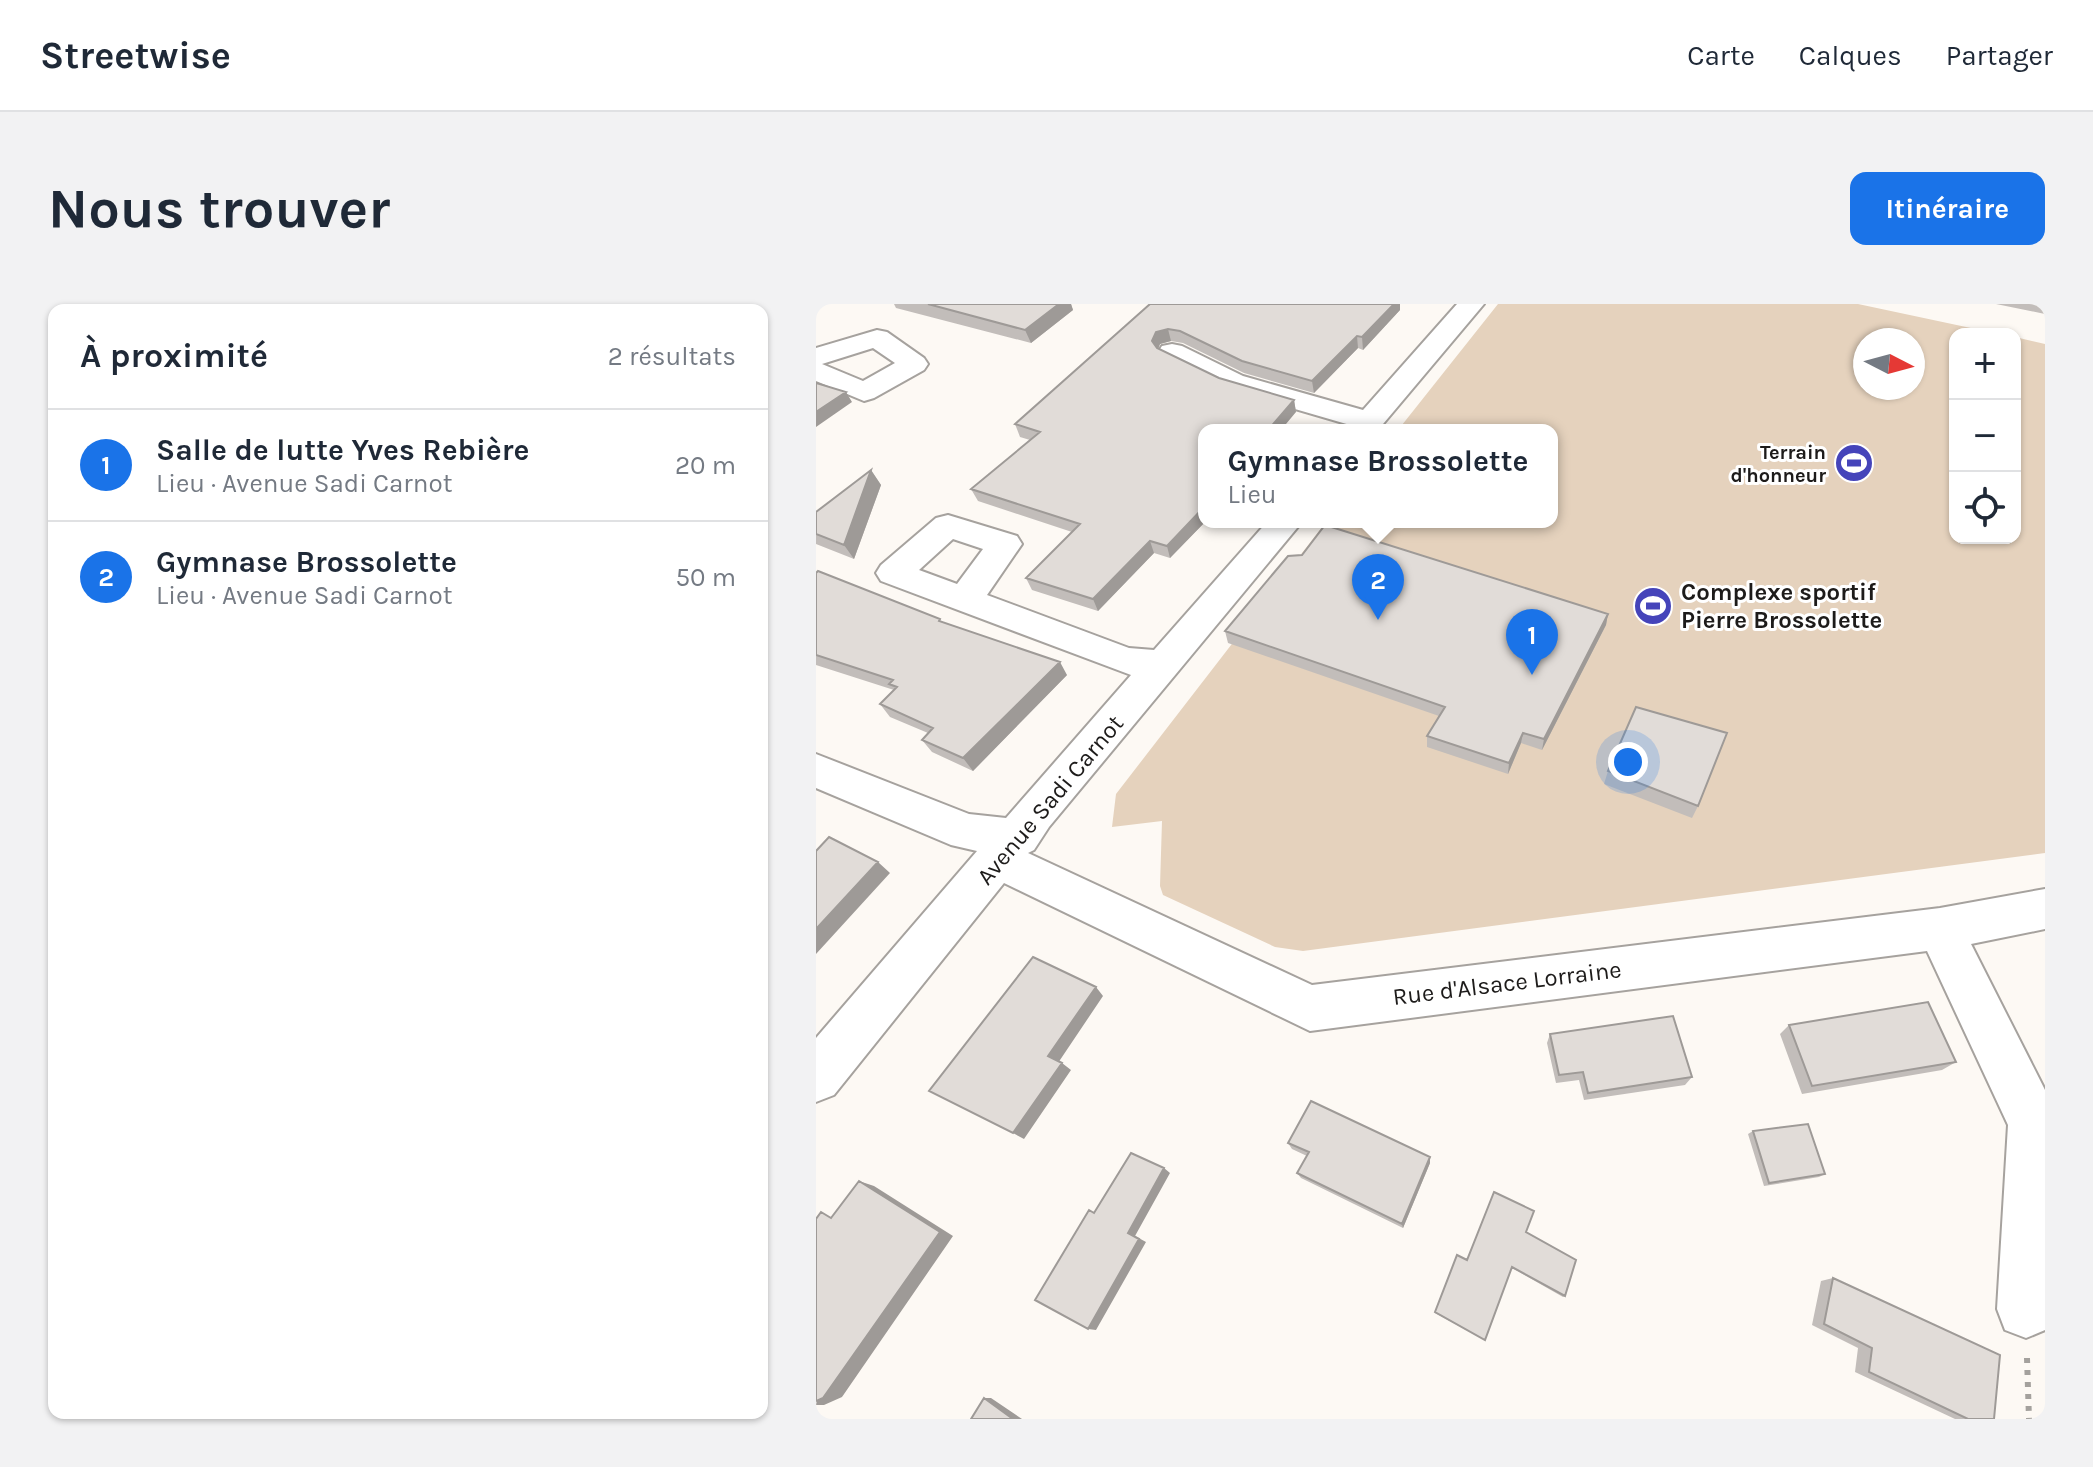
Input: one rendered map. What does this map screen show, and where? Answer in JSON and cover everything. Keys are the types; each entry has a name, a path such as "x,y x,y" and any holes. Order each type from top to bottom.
{"street":[{"path":"1367,424 1471,304"},
{"path":"816,357 877,338 914,364 864,392 816,371"},
{"path":"1172,352 1233,382 1363,424"},
{"name":"Avenue Sadi Carnot","path":"816,1077 1009,849 1034,815 1280,528"},
{"path":"965,599 1126,661 1164,665"},
{"path":"816,770 1009,849"},
{"name":"Rue d'Alsace Lorraine","path":"1009,849 1310,1008 1940,929 2045,909"},
{"path":"1940,929 2034,1123 2026,1309"}],"shaded area":[{"name":"Complexe sportif Pierre Brossolette","path":"1498,304 1858,304 1971,328 1949,328 1949,544 2021,544 2021,338 2045,344 2045,853 1303,951 1275,947 1163,895 1160,886 1162,821 1112,827 1116,794 1321,528 1558,528 1558,424 1403,424"}],"building":[{"path":"928,304 1059,304 1025,330"},
{"path":"1150,304 1394,304 1312,381 1242,361 1180,331 1168,329 1156,332 1152,341 1157,348 1219,378 1294,400 1273,424 1198,424 1198,513 1167,546 1150,541 1093,599 1026,578 1080,524 971,489 1040,432 1015,424"},
{"path":"816,383 846,392 816,412"},
{"path":"871,470 844,545 816,534 816,512"},
{"path":"1323,528 1335,528 1608,614 1544,739 1523,733 1509,763 1427,736 1445,707 1225,631 1288,556 1302,555"},
{"path":"818,571 939,621 1060,662 963,758 922,740 933,728 880,704 897,687 889,684 893,680 816,655"},
{"path":"1636,707 1727,733 1698,806 1608,771"},
{"path":"829,837 878,862 816,929 816,851"},
{"path":"1033,957 1096,987 1048,1056 1062,1063 1013,1133 929,1091"},
{"path":"1928,1002 1956,1062 1812,1086 1789,1025"},
{"path":"1673,1016 1692,1077 1588,1093 1583,1072 1559,1075 1550,1034"},
{"path":"1311,1101 1430,1157 1402,1224 1297,1173 1309,1152 1288,1143"},
{"path":"1808,1124 1825,1174 1769,1183 1753,1131"},
{"path":"1131,1153 1164,1168 1128,1233 1139,1239 1088,1329 1035,1300 1089,1210 1094,1213"},
{"path":"859,1181 940,1232 823,1398 816,1401 816,1219 821,1212 831,1218"},
{"path":"1494,1192 1534,1211 1526,1232 1576,1260 1565,1296 1512,1267 1485,1340 1435,1312 1457,1255 1467,1260"},
{"path":"1833,1278 2000,1355 1994,1419 1968,1419 1869,1372 1872,1348 1824,1324"},
{"path":"984,1398 1013,1419 971,1419"}],"place":[{"name":"Terrain d'honneur","path":"1854,463"},
{"name":"Complexe sportif Pierre Brossolette","path":"1653,606"},
{"name":"Gymnase Brossolette","path":"1378,620"},
{"name":"Salle de lutte Yves Rebière","path":"1532,675"}]}
